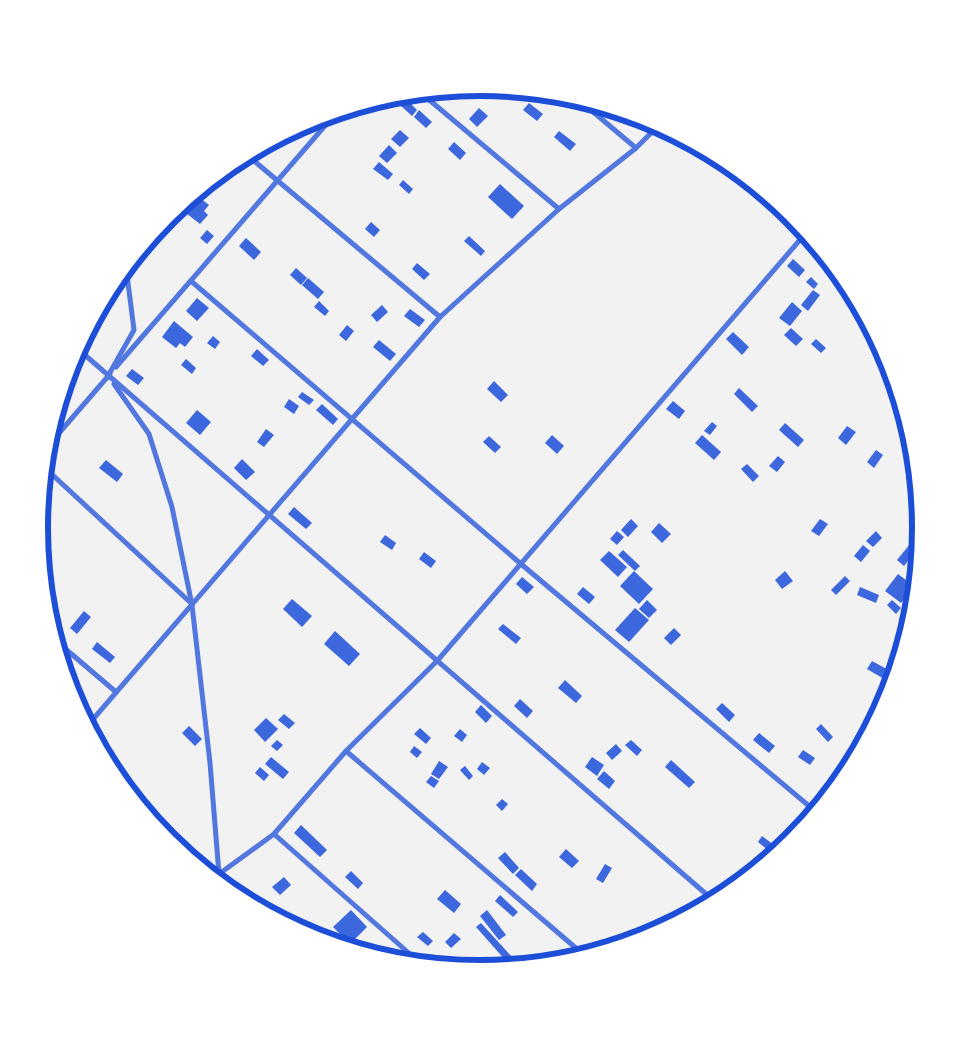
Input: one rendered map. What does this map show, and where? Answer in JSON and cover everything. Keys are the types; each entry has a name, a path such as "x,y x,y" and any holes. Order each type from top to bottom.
{"street":[{"path":"429,99 559,209"},
{"path":"593,111 636,148"},
{"path":"58,434 326,125"},
{"path":"92,720 440,317 559,209 636,148 652,132"},
{"path":"254,160 440,317"},
{"path":"222,874 274,834 346,751 438,661 800,239"},
{"path":"108,376 134,330 127,278"},
{"path":"191,281 521,564 809,807"},
{"path":"84,354 707,895"},
{"path":"108,376 150,434 172,507 192,605 210,763 218,871"},
{"path":"51,473 192,605"},
{"path":"64,648 116,692"},
{"path":"346,751 577,949"},
{"path":"274,834 410,954"}],"building":[{"path":"409,102 417,110 412,116 400,105"},
{"path":"529,103 543,114 537,121 523,110"},
{"path":"479,108 488,116 477,127 469,119"},
{"path":"419,110 432,122 426,128 414,117"},
{"path":"400,130 409,138 400,147 391,139"},
{"path":"559,131 576,144 570,151 554,137"},
{"path":"454,142 466,153 460,160 448,149"},
{"path":"389,145 397,153 387,163 379,156"},
{"path":"379,162 393,174 388,180 373,169"},
{"path":"403,180 413,189 409,194 399,185"},
{"path":"500,184 524,206 512,219 488,197"},
{"path":"201,198 209,205 204,211 208,215 200,224 185,212"},
{"path":"371,222 380,230 374,237 365,229"},
{"path":"207,230 214,236 207,244 200,238"},
{"path":"469,236 485,251 481,256 464,241"},
{"path":"246,238 261,252 254,260 239,246"},
{"path":"793,259 805,270 799,277 787,266"},
{"path":"417,263 430,274 424,280 412,269"},
{"path":"296,268 307,278 301,285 290,275"},
{"path":"811,277 818,284 814,289 806,282"},
{"path":"308,278 324,292 318,299 302,285"},
{"path":"813,290 820,295 808,311 801,305"},
{"path":"197,298 209,308 197,321 186,311"},
{"path":"319,301 329,311 325,316 314,307"},
{"path":"792,302 802,311 790,326 779,318"},
{"path":"382,305 388,312 377,322 371,315"},
{"path":"410,309 425,320 419,327 404,316"},
{"path":"174,321 193,337 185,347 180,343 176,348 162,337"},
{"path":"347,325 354,331 346,341 339,335"},
{"path":"791,328 803,339 796,346 784,335"},
{"path":"733,332 749,347 742,355 726,339"},
{"path":"213,336 220,342 215,349 207,343"},
{"path":"816,339 826,348 821,353 811,344"},
{"path":"379,340 396,354 390,361 373,347"},
{"path":"257,349 269,360 263,366 251,356"},
{"path":"186,359 196,368 192,374 181,365"},
{"path":"132,369 144,378 138,385 126,376"},
{"path":"494,381 508,395 501,402 487,389"},
{"path":"739,388 758,406 752,412 734,394"},
{"path":"302,392 314,400 309,405 298,397"},
{"path":"289,399 299,406 294,414 284,407"},
{"path":"673,401 685,411 679,419 666,409"},
{"path":"322,404 338,419 333,425 316,410"},
{"path":"197,410 211,422 200,435 186,423"},
{"path":"712,422 717,426 710,435 704,431"},
{"path":"785,423 804,440 798,447 779,430"},
{"path":"847,426 856,432 846,445 838,438"},
{"path":"266,429 274,435 264,447 257,442"},
{"path":"552,435 564,446 557,454 545,443"},
{"path":"702,435 721,452 714,460 695,443"},
{"path":"489,436 501,447 495,453 483,442"},
{"path":"876,450 883,455 874,468 867,462"},
{"path":"778,456 785,462 777,472 769,466"},
{"path":"242,459 255,472 246,480 234,468"},
{"path":"106,460 123,474 117,482 99,468"},
{"path":"747,464 759,476 753,482 741,469"},
{"path":"294,507 312,523 306,529 288,514"},
{"path":"631,519 638,526 628,537 621,530"},
{"path":"820,519 828,524 819,536 811,531"},
{"path":"659,523 671,534 662,543 651,532"},
{"path":"617,531 624,537 617,545 610,539"},
{"path":"876,531 882,538 873,547 866,541"},
{"path":"385,535 396,543 392,550 380,542"},
{"path":"910,544 911,545 911,557 904,566 897,560"},
{"path":"863,545 870,551 861,562 854,556"},
{"path":"623,550 640,566 635,571 618,555"},
{"path":"609,551 627,567 618,577 600,560"},
{"path":"424,552 436,561 431,568 419,559"},
{"path":"634,571 653,589 639,604 620,586"},
{"path":"785,571 793,581 782,589 775,580"},
{"path":"898,574 908,582 906,597 901,603 885,591"},
{"path":"845,576 850,581 836,595 831,590"},
{"path":"522,577 534,587 527,594 516,584"},
{"path":"583,587 595,597 589,604 577,594"},
{"path":"860,587 879,595 876,603 857,595"},
{"path":"292,599 312,616 302,627 283,609"},
{"path":"647,600 657,610 649,618 639,609"},
{"path":"892,600 901,608 896,614 887,605"},
{"path":"635,608 649,620 629,642 615,630"},
{"path":"84,611 91,617 77,634 70,628"},
{"path":"503,624 521,638 516,644 498,629"},
{"path":"674,628 681,635 671,645 664,638"},
{"path":"335,631 360,654 349,666 324,644"},
{"path":"97,642 115,657 110,663 92,649"},
{"path":"872,661 888,670 884,679 867,669"},
{"path":"565,680 582,696 576,703 558,688"},
{"path":"520,699 533,711 527,718 514,706"},
{"path":"722,703 735,715 729,722 716,709"},
{"path":"481,705 492,716 486,723 475,712"},
{"path":"284,714 295,723 289,729 278,720"},
{"path":"266,718 278,729 265,742 254,730"},
{"path":"821,724 833,737 828,742 816,729"},
{"path":"189,726 202,739 195,746 182,733"},
{"path":"420,728 431,738 426,744 414,734"},
{"path":"460,729 467,735 462,742 454,736"},
{"path":"759,733 775,746 769,753 753,740"},
{"path":"277,740 283,745 277,751 271,746"},
{"path":"631,740 642,750 637,756 625,745"},
{"path":"616,744 622,751 612,760 606,753"},
{"path":"414,746 422,752 417,758 410,752"},
{"path":"803,750 815,758 810,765 798,757"},
{"path":"271,757 289,772 283,779 265,764"},
{"path":"592,757 604,765 597,776 585,767"},
{"path":"671,760 695,782 689,788 665,767"},
{"path":"439,761 448,767 439,779 431,774"},
{"path":"482,762 490,768 484,775 477,769"},
{"path":"465,766 473,776 469,780 460,770"},
{"path":"260,767 269,775 264,781 255,773"},
{"path":"604,771 615,781 609,789 597,779"},
{"path":"431,776 439,781 434,788 426,782"},
{"path":"502,799 508,804 502,811 496,805"},
{"path":"301,825 327,850 320,857 294,833"},
{"path":"762,836 773,844 767,850 758,842"},
{"path":"566,849 579,861 572,868 559,857"},
{"path":"505,852 519,868 513,874 498,858"},
{"path":"605,864 612,868 603,883 596,879"},
{"path":"521,869 537,884 532,891 515,875"},
{"path":"351,871 363,883 358,889 345,877"},
{"path":"284,877 291,885 280,895 272,887"},
{"path":"445,890 461,904 454,913 437,899"},
{"path":"500,895 518,912 513,917 495,901"},
{"path":"351,910 367,927 353,941 344,938 333,927"},
{"path":"487,910 506,935 499,940 480,916"},
{"path":"481,923 512,957 504,959 476,927"},
{"path":"423,932 433,941 428,946 417,937"},
{"path":"454,933 461,939 451,948 445,942"}]}
